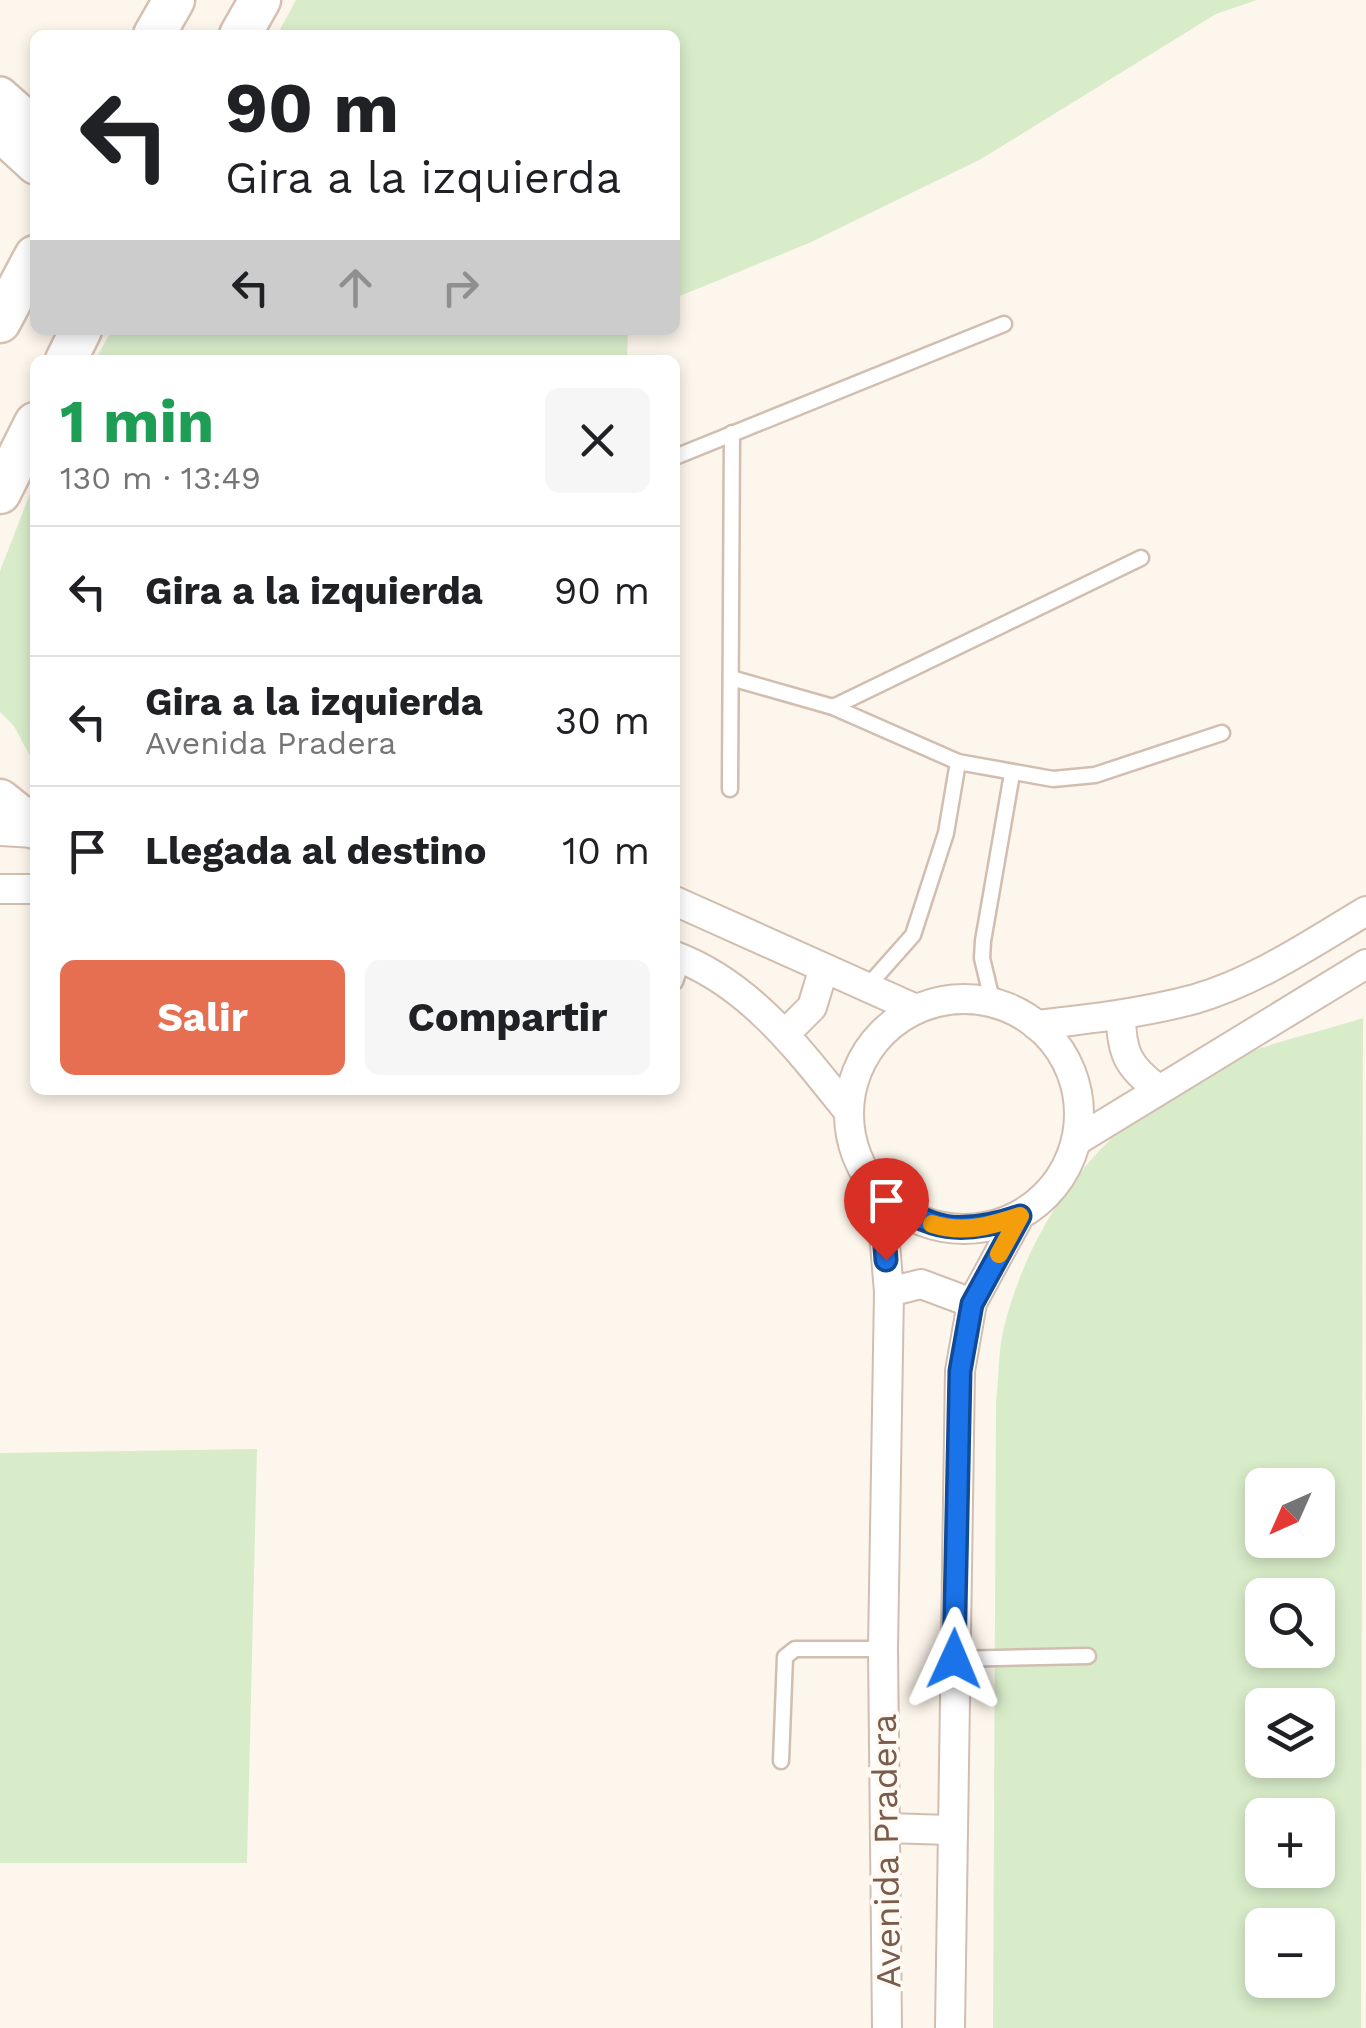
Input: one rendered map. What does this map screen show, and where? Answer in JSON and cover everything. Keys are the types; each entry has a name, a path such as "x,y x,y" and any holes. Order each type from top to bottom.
{"main road":[{"path":"157,30 174,0"},
{"path":"243,30 260,0"},
{"path":"0,322 30,265"},
{"path":"0,494 30,433"},
{"path":"0,800 30,827"}],"street":[{"path":"0,95 30,122"},
{"path":"0,134 30,161"},
{"path":"0,831 30,831"},
{"path":"0,889 30,889"},
{"path":"680,903 823,971 916,1009"},
{"path":"1036,1025 1120,1016 1198,998 1233,984 1366,912"},
{"path":"1076,1141 1366,964"},
{"path":"680,967 738,992 786,1033 848,1111"},
{"path":"786,1033 812,1007 823,971"},
{"path":"946,1000 993,1004 1036,1025 1058,1048 1073,1078 1079,1110 1076,1141 1064,1171 1046,1196 1020,1216 984,1228 947,1229 911,1217 881,1195 856,1156 848,1111 853,1079 866,1050 888,1026 916,1009 946,1000"},
{"path":"1120,1016 1125,1057 1134,1072 1158,1088"},
{"name":"Avenida Pradera","path":"881,1195 889,1292 883,1649 888,2028"},
{"name":"Avenida Pradera","path":"950,2028 949,1830 960,1371 972,1304 1020,1216"},
{"path":"889,1292 921,1284 972,1304"},
{"path":"886,1828 949,1830"}],"lane":[{"path":"680,455 1004,324"},
{"path":"730,790 732,433"},
{"path":"833,707 1140,558"},
{"path":"731,678 833,707 958,762 1012,774 1075,780 1222,733"},
{"path":"866,989 913,934 946,834 958,762"},
{"path":"993,1004 982,958 983,940 1012,774"},
{"path":"780,1761 785,1657 795,1649 883,1649"},
{"path":"954,1659 1088,1656"}],"green space":[{"path":"296,0 1257,0 1216,14 981,159 809,243 680,296 680,30 280,30"},
{"path":"109,335 628,335 627,355 98,355"},
{"path":"30,494 30,756 14,726 0,712 0,571"},
{"path":"1363,1018 1361,2028 993,2028 996,1402 1002,1336 1017,1284 1035,1244 1081,1171 1110,1139 1179,1086 1218,1065"},
{"path":"257,1449 247,1863 0,1863 0,1453"}],"slow traffic":[{"path":"932,1224 947,1229 984,1228 1020,1216 999,1254"}],"route":[{"path":"886,1260 881,1195 911,1217 947,1229 984,1228 1020,1216 972,1304 960,1371 954,1659"}]}
